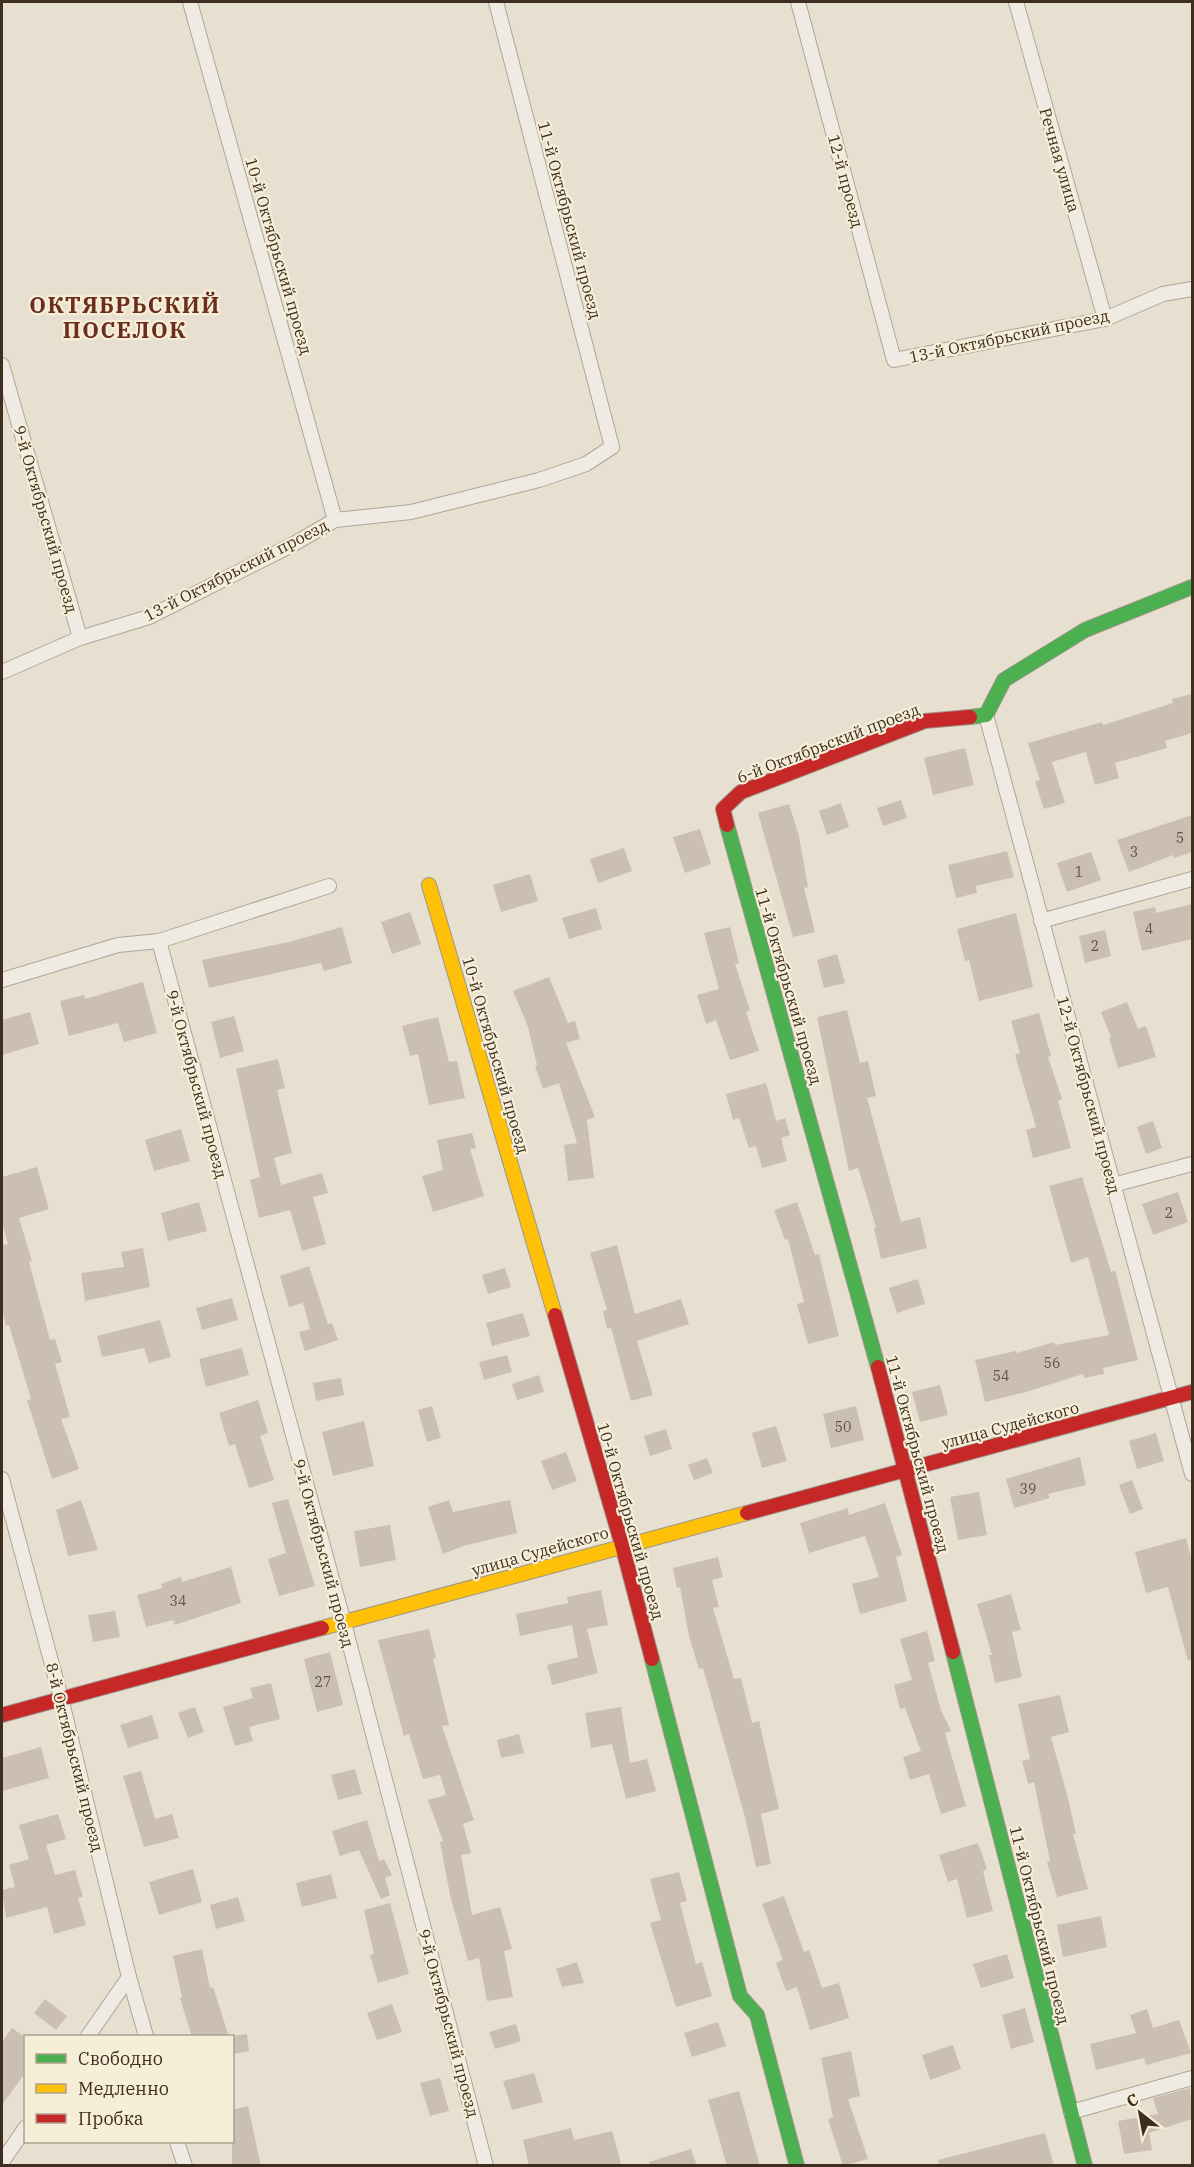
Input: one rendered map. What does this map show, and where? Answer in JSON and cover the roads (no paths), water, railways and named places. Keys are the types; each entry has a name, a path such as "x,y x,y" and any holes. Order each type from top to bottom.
{"street":[{"name":"10-й Октябрьский проезд","path":"190,2 335,520"},
{"name":"11-й Октябрьский проезд","path":"496,2 612,447"},
{"name":"12-й проезд","path":"798,2 894,360"},
{"name":"Речная улица","path":"1016,2 1105,319"},
{"name":"13-й Октябрьский проезд","path":"894,360 1105,319 1163,294 1192,289"},
{"name":"9-й Октябрьский проезд","path":"2,365 80,638"},
{"name":"13-й Октябрьский проезд","path":"2,672 80,638 149,617 292,545 335,520 411,512 528,482 586,464 612,447"},
{"path":"986,716 1005,680 1085,630 1192,587"},
{"name":"6-й Октябрьский проезд","path":"723,808 741,792 925,721 986,716"},
{"name":"12-й Октябрьский проезд","path":"986,716 1192,1474"},
{"name":"11-й Октябрьский проезд","path":"723,808 907,1471 1085,2166"},
{"path":"1041,921 1192,879"},
{"name":"10-й Октябрьский проезд","path":"429,885 622,1545 740,1996 757,2015 797,2166"},
{"path":"2,980 118,945 159,941 329,886"},
{"name":"9-й Октябрьский проезд","path":"159,941 344,1623 486,2166"},
{"path":"1113,1185 1192,1164"},
{"name":"улица Судейского","path":"2,1715 1192,1392"},
{"name":"8-й Октябрьский проезд","path":"2,1479 61,1698 129,1977 145,2035"},
{"path":"89,2035 129,1977"},
{"path":"1071,2112 1192,2078"},
{"path":"2,2162 24,2130"},
{"path":"177,2143 184,2166"}],"district":[{"name":"ОКТЯБРЬСКИЙ ПОСЕЛОК","path":"125,316"}]}
